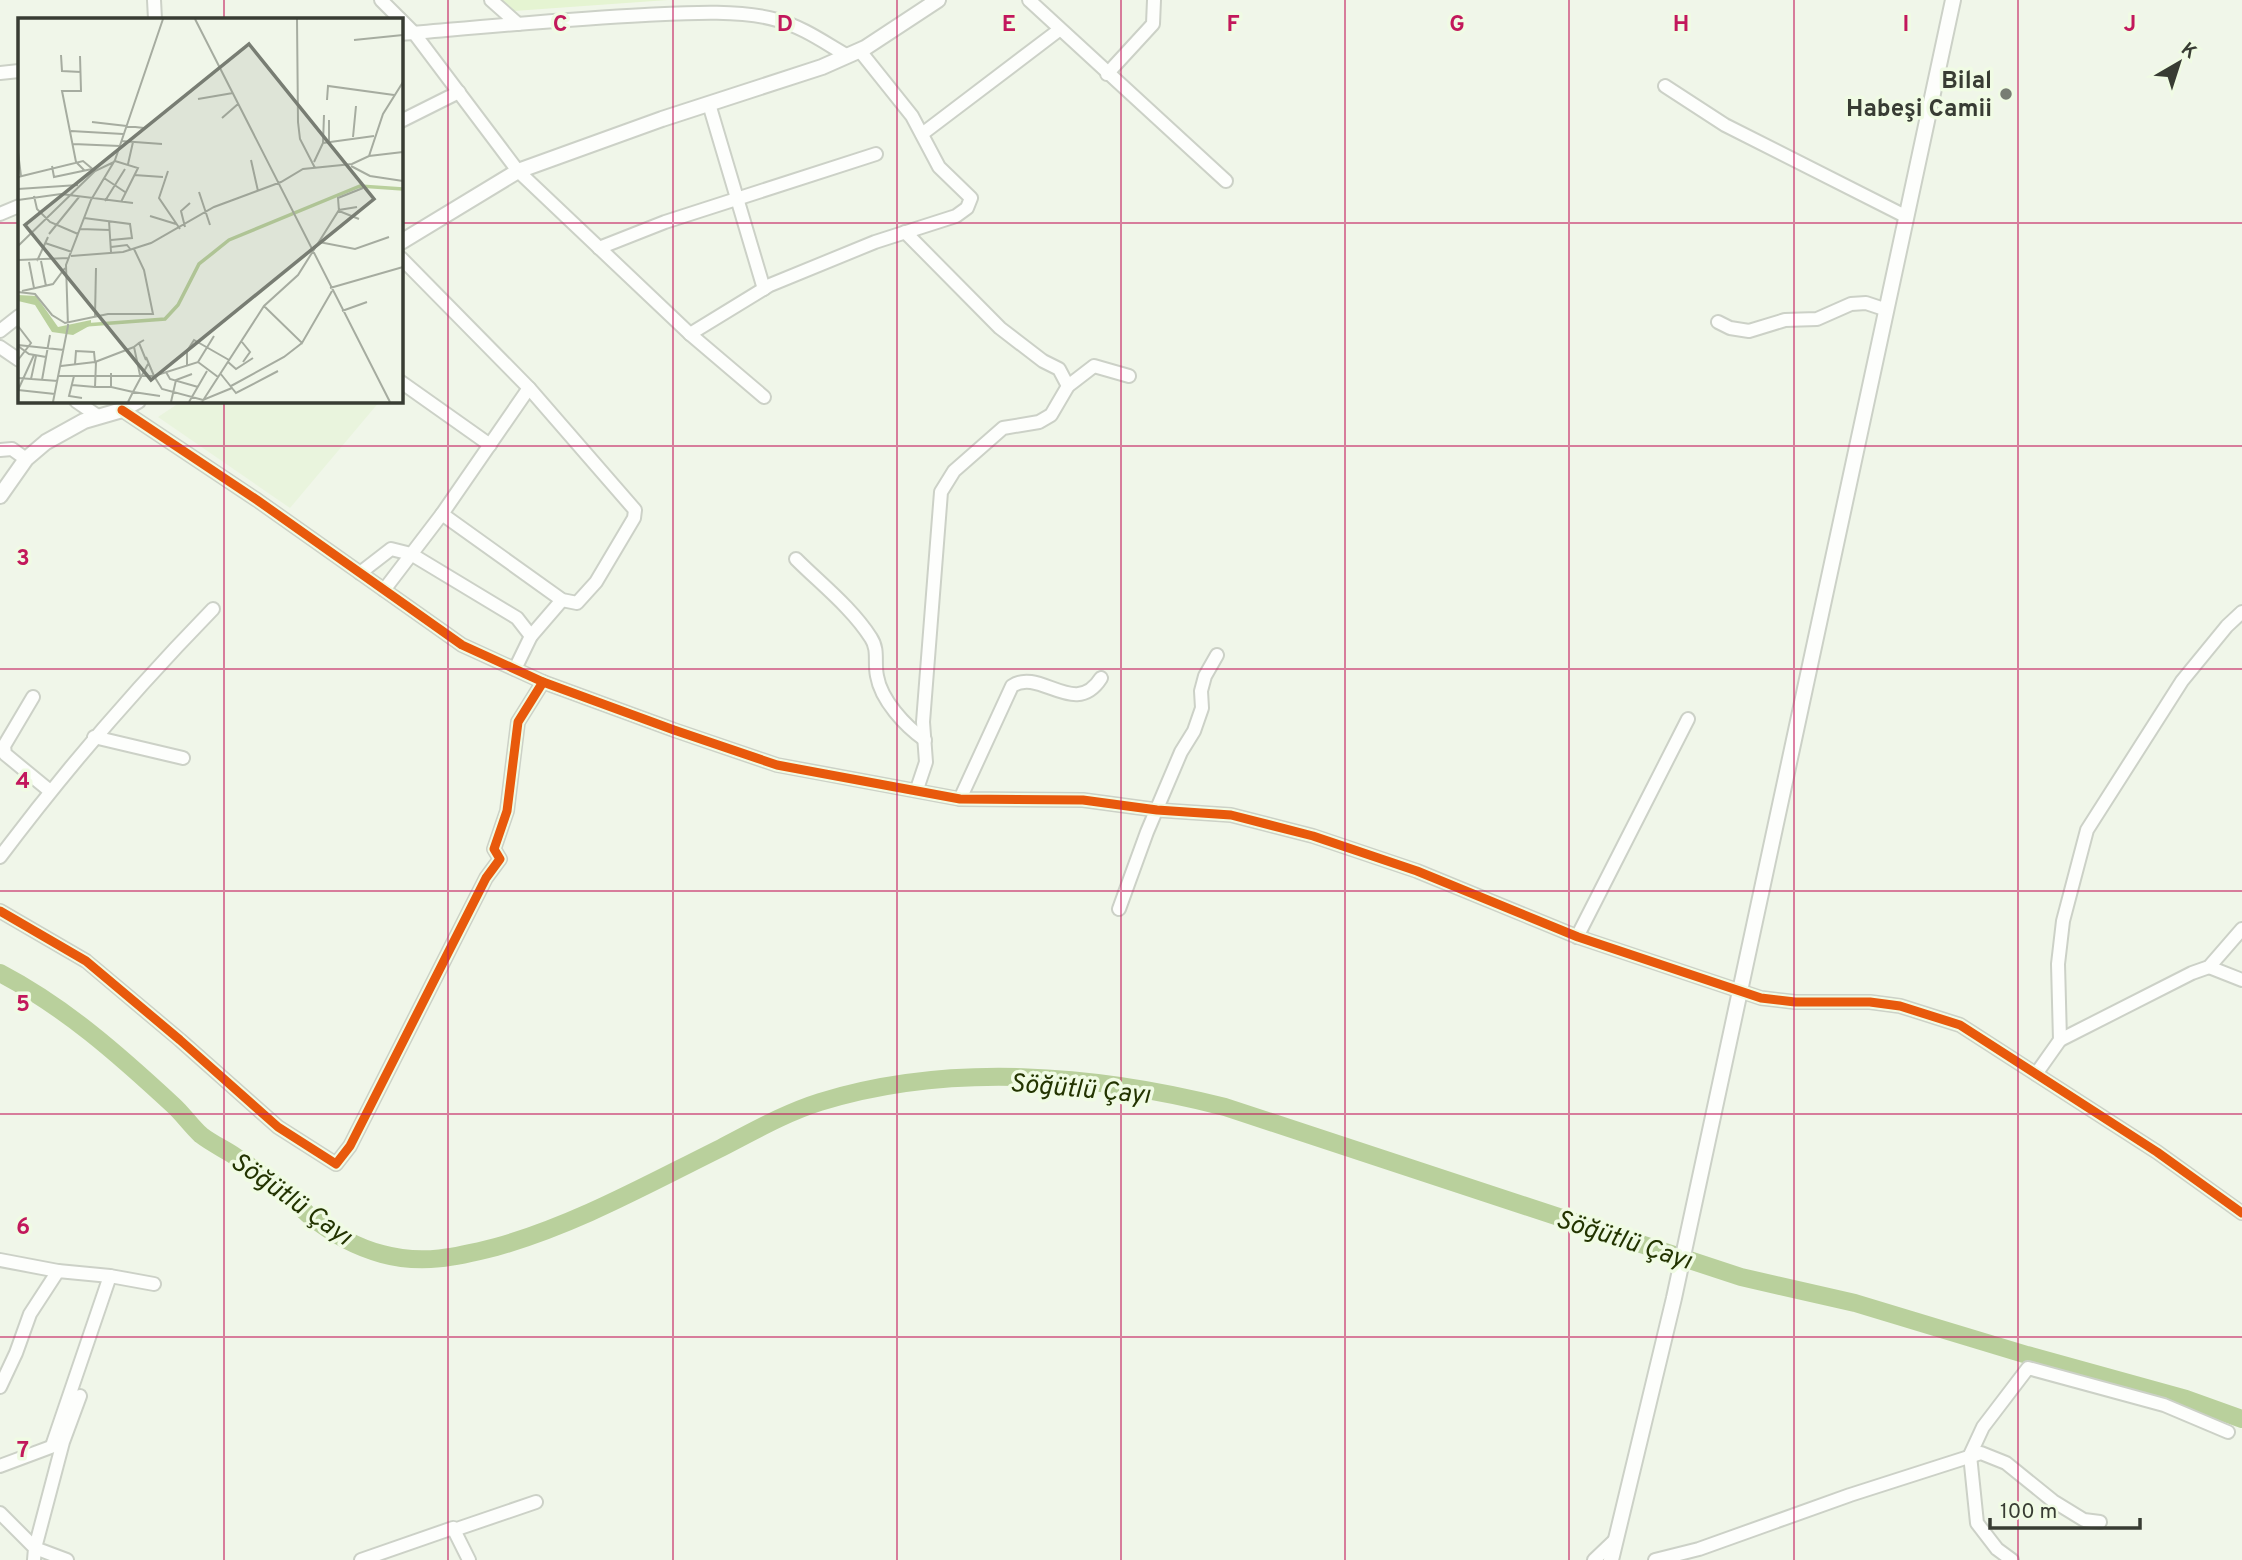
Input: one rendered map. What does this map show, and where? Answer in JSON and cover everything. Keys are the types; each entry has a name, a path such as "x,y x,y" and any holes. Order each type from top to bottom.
{"main road":[{"path":"402,241 518,171 822,67 854,53 938,0"},
{"path":"1611,1560 1674,1298 1953,0"},
{"path":"0,496 26,459 46,442 84,421 122,410 136,402"}],"street":[{"path":"154,0 155,18"},
{"path":"380,0 398,18"},
{"path":"491,0 518,24"},
{"path":"1028,0 1226,181"},
{"path":"1107,74 1153,23 1154,0"},
{"path":"407,34 685,6 774,18 793,24 854,53 902,101 939,167 971,198 967,208 956,216 905,232 764,289 690,334"},
{"path":"922,134 1059,30"},
{"path":"407,34 459,92 518,171 690,334 764,397"},
{"path":"0,73 18,71"},
{"path":"1665,86 1725,125 1907,217"},
{"path":"402,120 459,92"},
{"path":"709,104 764,289"},
{"path":"599,248 665,222 876,154"},
{"path":"0,214 18,206"},
{"path":"905,232 1000,328 1042,361 1059,369 1068,386"},
{"path":"402,259 529,388 635,510 634,518 596,582 578,603 562,600 442,513"},
{"path":"1718,322 1730,328 1749,331 1785,320 1817,318 1851,304 1866,303 1887,310"},
{"path":"0,331 18,317"},
{"path":"1,351 18,360"},
{"path":"917,789 926,762 923,709 940,492 954,471 1003,428 1039,422 1051,415 1068,386 1094,366 1129,376"},
{"path":"402,383 490,445"},
{"path":"384,590 442,513 529,388"},
{"path":"77,402 99,417"},
{"path":"122,410 257,499 462,645 543,682 777,765 960,799 1083,800 1157,810 1231,815 1313,836 1417,870 1577,937 1761,998 1795,1002 1870,1002 1900,1006 1960,1026 2157,1152 2242,1213"},
{"path":"0,450 12,449 26,459"},
{"path":"360,573 391,549 411,554 517,618 531,636"},
{"path":"796,559 858,619 873,641 876,674 880,686 913,732 925,740"},
{"path":"516,669 531,636 562,600"},
{"path":"0,857 93,737 213,609"},
{"path":"2060,1040 2058,964 2063,921 2087,830 2182,681 2227,626 2242,612"},
{"path":"1119,909 1181,752 1194,731 1202,708 1201,691 1205,676 1217,655"},
{"path":"960,799 1012,686 1025,681 1074,695 1087,692 1101,678"},
{"path":"0,911 86,961 278,1127 337,1164 350,1146 486,878 500,859 494,849 507,811 518,722 543,682"},
{"path":"33,697 4,746 5,754 50,791"},
{"path":"1577,937 1688,719"},
{"path":"93,737 183,758"},
{"path":"2036,1074 2060,1040 2209,967 2242,929"},
{"path":"2209,967 2242,980"},
{"path":"0,1260 154,1284"},
{"path":"0,1387 30,1314 58,1271"},
{"path":"34,1554 57,1444 110,1276"},
{"path":"2011,1560 1997,1549 1977,1523 1970,1455 1983,1427 2028,1368 2164,1405 2228,1432"},
{"path":"0,1466 57,1444 80,1396"},
{"path":"1655,1560 1699,1549 1850,1494 1981,1453 2006,1464 2053,1501 2084,1520 2100,1522"},
{"path":"361,1560 536,1502"},
{"path":"0,1513 34,1554 67,1560"},
{"path":"454,1530 469,1560"},
{"path":"1594,1560 1616,1539"},
{"path":"1699,1549 1708,1560"}],"shaded area":[{"path":"501,0 668,0 514,11"},
{"path":"180,402 379,402 290,508 158,417"}],"waterway":[{"name":"Söğütlü Çayı","path":"0,973 47,1001 91,1033 173,1105 201,1135 279,1187 318,1222 353,1243 397,1257 453,1257 525,1238 611,1203 794,1111 869,1089 971,1077 1074,1080 1176,1096 1225,1107 1741,1277 1855,1303 2186,1399 2242,1419"}],"cycle path":[{"path":"122,410 257,500 462,645 543,682 777,765 960,799 1083,800 1157,810 1231,815 1313,836 1417,871 1578,937 1761,998 1795,1002 1870,1002 1900,1006 1960,1025 2157,1152 2242,1213"},
{"path":"0,911 86,961 278,1127 336,1164 350,1146 486,878 500,859 494,849 507,811 518,722 543,682"}],"place":[{"name":"Bilal Habeşi Camii","path":"2006,94"}]}
